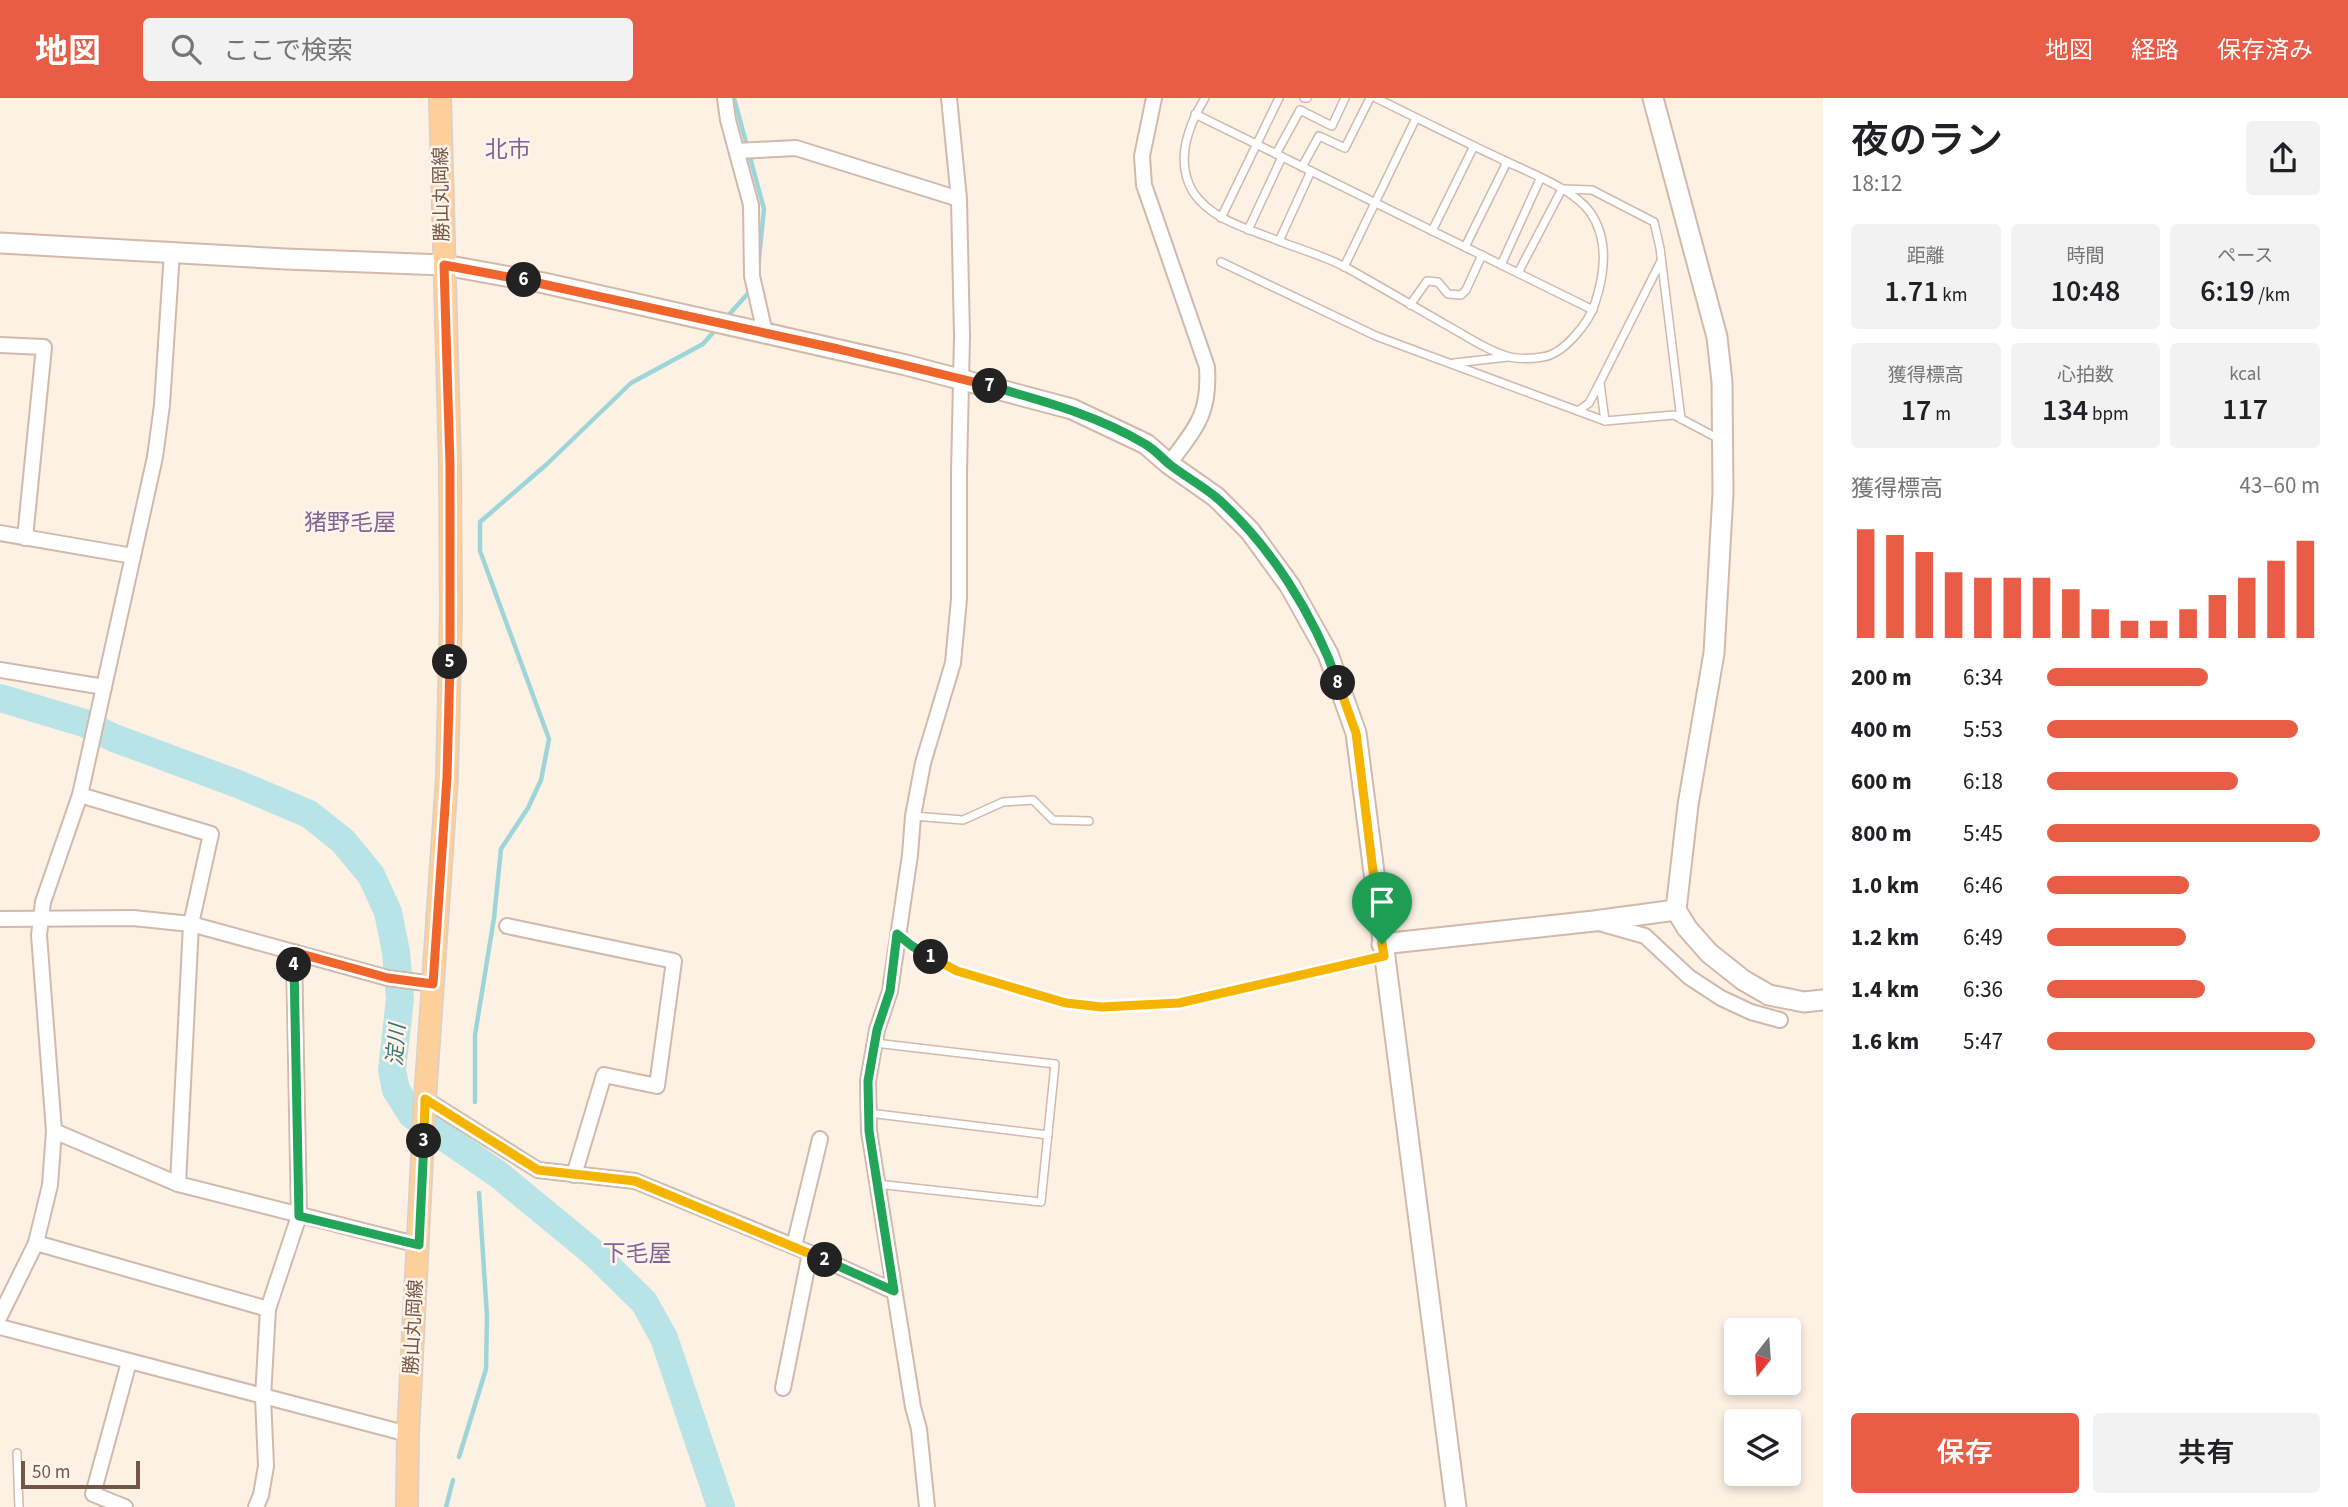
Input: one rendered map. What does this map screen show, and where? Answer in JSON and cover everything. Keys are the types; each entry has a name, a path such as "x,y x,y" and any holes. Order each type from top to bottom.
{"main road":[{"name":"勝山丸岡線","path":"407,1507 408,1434 425,1104 426,983 447,777 451,613 450,466 440,98"}],"street":[{"path":"725,98 728,120 751,205 752,276 765,333"},
{"path":"927,1507 919,1429 913,1407 876,1184 868,1081 877,1030 890,991 910,855 913,816 923,763 953,663 960,599 959,473 962,378 959,199 950,98"},
{"path":"1154,98 1142,156 1144,185 1207,367 1208,388 1204,412 1169,464"},
{"path":"1653,98 1717,337 1722,382 1723,494 1714,653 1688,805 1676,910 1687,928 1709,953 1743,980 1769,995 1804,1002 1823,1000"},
{"path":"737,151 796,148 959,199"},
{"path":"0,243 444,265 544,284 962,378 1072,410 1146,444 1216,497 1250,531 1290,586 1328,654 1356,733 1456,1507"},
{"path":"0,1316 36,1244 50,1185 54,1131 39,935 43,902 80,795 155,457 172,252"},
{"path":"0,345 44,347 25,538"},
{"path":"0,533 133,556"},
{"path":"0,670 104,687"},
{"path":"80,795 211,834 191,923 178,1184"},
{"path":"1383,950 1676,910"},
{"path":"0,919 133,918 191,923 388,978 426,983"},
{"path":"1594,921 1644,936 1689,977 1721,998 1751,1012 1780,1020"},
{"path":"508,926 674,961 657,1086 604,1075 574,1175"},
{"path":"256,1507 266,1466 264,1397 268,1309 299,1216 294,952"},
{"path":"425,1104 538,1170 635,1181 794,1246 894,1291"},
{"path":"54,1131 178,1184 419,1245"},
{"path":"794,1246 820,1139"},
{"path":"36,1244 268,1309"},
{"path":"783,1388 810,1253"},
{"path":"0,1327 408,1434"},
{"path":"125,1507 93,1494 129,1362"}],"lane":[{"path":"1205,98 1195,114 1187,138 1185,174 1205,208 1248,230 1344,267 1479,344 1511,357"},
{"path":"1221,218 1279,98"},
{"path":"1248,230 1300,110 1332,126 1345,98"},
{"path":"1303,167 1319,136 1345,148 1370,98"},
{"path":"1376,98 1562,189 1589,211 1599,231 1604,254 1604,276 1593,310 1583,327 1567,344 1544,357 1511,357 1450,364"},
{"path":"1195,114 1593,310"},
{"path":"1344,267 1416,118"},
{"path":"1432,231 1474,146"},
{"path":"1465,247 1507,162"},
{"path":"1279,242 1311,171"},
{"path":"1501,265 1541,179"},
{"path":"1562,189 1592,190 1654,222 1681,419"},
{"path":"1518,273 1562,189"},
{"path":"1410,304 1427,281 1438,282 1448,294 1461,295 1466,290 1482,255"},
{"path":"1578,411 1589,403 1661,261"},
{"path":"1220,262 1376,336 1605,421 1674,415 1722,440"},
{"path":"1600,383 1605,421"},
{"path":"913,816 963,820 1003,802 1033,800 1052,820 1089,821"},
{"path":"897,934 912,946 957,971 1066,1003 1102,1007 1179,1003 1383,950"},
{"path":"874,1043 1055,1064 1041,1202 876,1184"},
{"path":"869,1113 1048,1135"},
{"path":"17,1453 19,1507"}],"waterway":[{"path":"734,98 764,209 758,268"},
{"path":"725,319 752,289"},
{"path":"475,1102 475,1035 494,918 501,849 528,808 541,780 549,739 480,551 480,522 547,464 631,383 703,344 717,328"},
{"name":"淀川","path":"0,698 84,723 114,738 238,784 309,814 343,841 371,875 388,912 396,952 400,999 392,1070 396,1090 412,1115 499,1175 595,1254 644,1302 664,1338 721,1507"},
{"path":"459,1457 486,1369 487,1316 479,1193"},
{"path":"446,1507 453,1480"}],"district":[{"name":"北市","path":"508,149"},
{"name":"猪野毛屋","path":"350,522"},
{"name":"下毛屋","path":"637,1253"}],"route":[{"path":"444,265 544,284 962,378 1072,410 1146,444 1216,497 1250,531 1290,586 1328,654 1356,733 1382,944 1384,956 1179,1003 1102,1007 1066,1003 957,971 912,946 897,934 890,991 877,1030 868,1081 869,1131 894,1291 810,1253 635,1181 538,1170 425,1099 419,1245 299,1216 294,952 388,978 433,984 447,777 451,613 444,265"}]}
